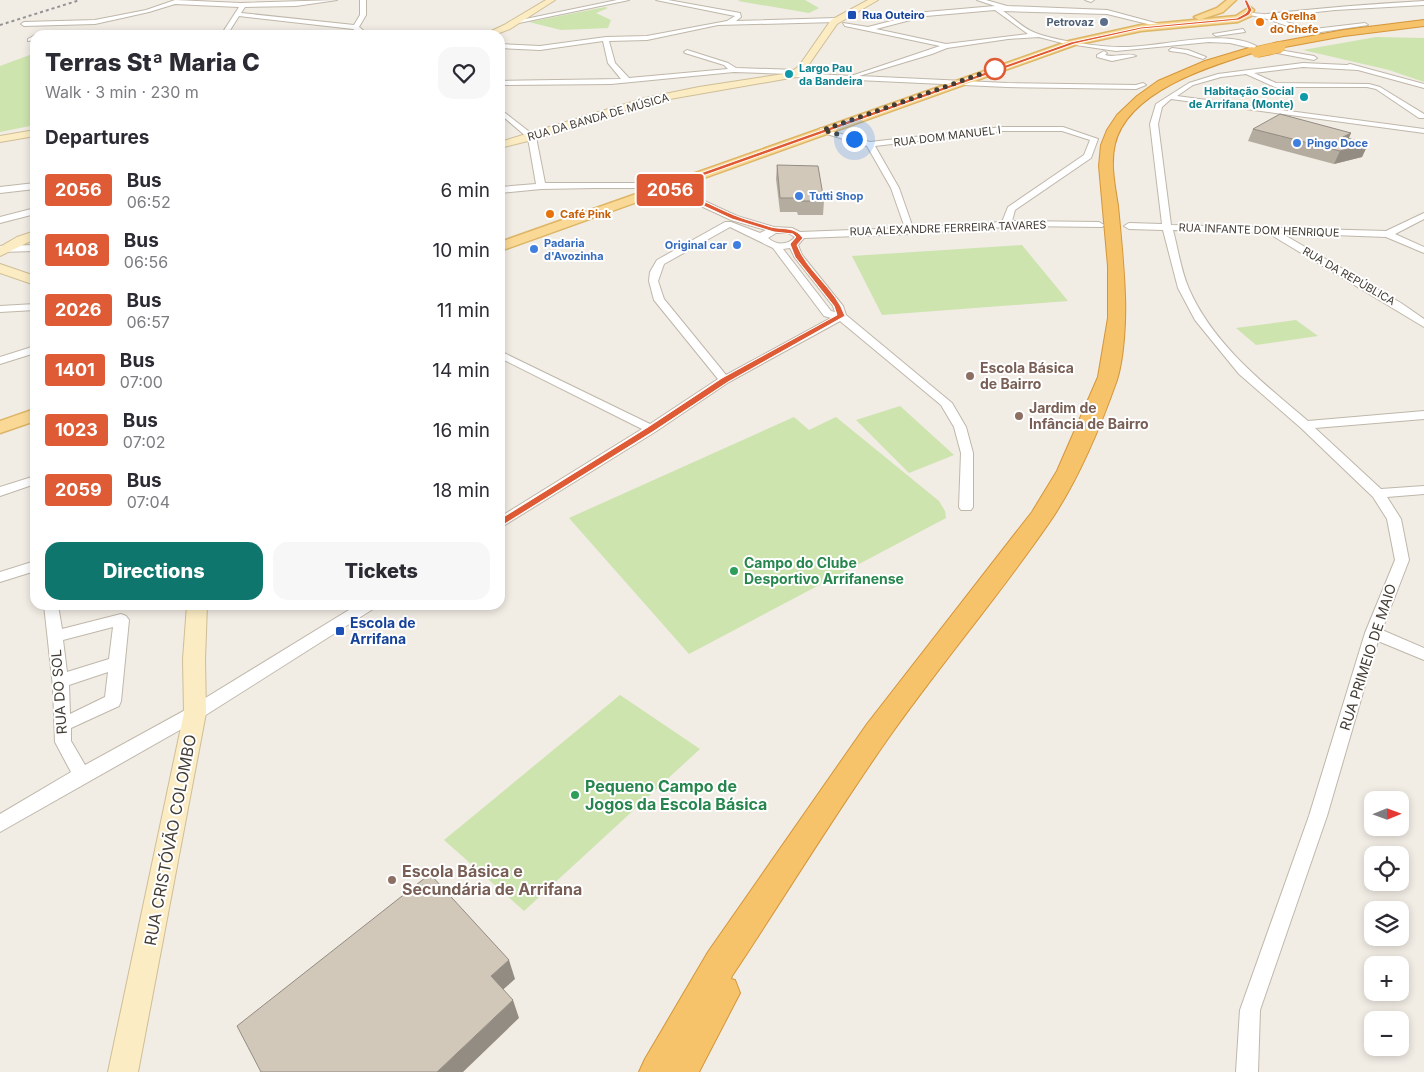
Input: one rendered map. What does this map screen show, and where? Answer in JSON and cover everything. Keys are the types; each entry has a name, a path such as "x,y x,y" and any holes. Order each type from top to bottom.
{"highway":[{"path":"658,1072 720,964 877,732 1041,517 1068,471 1108,377 1117,318 1116,266 1106,166 1108,145 1114,130 1122,118 1141,99 1162,84 1209,63 1335,34 1413,30 1424,21"},
{"path":"678,1072 737,968 891,737 1051,521 1080,474 1102,424 1117,378 1124,329 1125,267 1113,166 1117,146 1128,119 1148,100 1168,85 1213,64 1261,50 1365,29 1424,27"},
{"path":"1365,29 1413,30"}],"main road":[{"path":"505,245 823,130 1074,42 1212,13 1224,7 1232,0"},
{"path":"1160,25 1238,19 1248,9 1224,7"},
{"path":"1212,13 1218,18 1238,19"},
{"path":"0,427 30,417"}],"street":[{"path":"24,24 95,22 126,16 174,1 240,5 296,4 334,0"},
{"path":"355,27 361,23 364,15 363,0"},
{"path":"497,30 551,0"},
{"path":"514,22 626,0"},
{"path":"659,0 738,14 738,17 729,22"},
{"path":"792,75 836,20 874,0"},
{"path":"980,0 1007,8"},
{"path":"1090,0 1107,12"},
{"path":"1263,16 1335,8 1424,3"},
{"path":"227,30 242,8 240,5"},
{"path":"1007,8 998,10 1029,32 1039,35 1116,49 1180,47 1203,57"},
{"path":"868,29 926,14 1007,8 1094,13 1107,12 1160,25"},
{"path":"1248,9 1304,30 1365,29"},
{"path":"238,14 355,27 359,30"},
{"path":"505,46 540,48 606,39 655,37 729,22 836,20"},
{"path":"47,30 53,24"},
{"path":"845,24 946,46"},
{"path":"852,78 855,75 930,53 946,46 1008,37 1039,35"},
{"path":"606,39 606,53 612,67 628,81"},
{"path":"1104,53 1099,56 1112,59 1209,40 1230,41 1261,50 1293,67 1304,63 1329,62"},
{"path":"1154,42 1164,46"},
{"path":"1135,44 1154,42 1261,50 1358,68 1424,86"},
{"path":"1170,97 1191,84 1220,75 1261,50"},
{"path":"1261,50 1276,85 1367,85 1378,88 1422,116"},
{"path":"687,52 726,64 734,70"},
{"path":"1295,56 1304,63 1358,68"},
{"path":"505,83 628,81 734,70 933,82 952,85 1136,87 1143,85"},
{"path":"771,71 792,75"},
{"name":"RUA DA BANDA DE MÚSICA","path":"505,144 645,101 717,86 792,75"},
{"path":"933,82 952,85"},
{"path":"1170,97 1424,131"},
{"name":"RUA PRIMEIO DE MAIO","path":"1170,97 1159,106 1154,124 1167,226 1183,288 1200,318 1243,372 1305,425 1378,494 1394,518 1402,560 1373,633 1318,816 1250,1010 1247,1072"},
{"path":"505,114 516,122 522,131 532,137 541,186"},
{"name":"RUA DOM MANUEL I","path":"823,130 870,144 1003,129 1063,129 1094,139 1088,156 1012,209 1006,224"},
{"path":"0,139 30,134"},
{"path":"870,144 895,188 910,231"},
{"path":"505,190 541,186 642,186 675,197 776,246 793,244 799,240 798,235"},
{"path":"0,190 30,187"},
{"name":"RUA ALEXANDRE FERREIRA TAVARES","path":"658,190 680,193 734,218 774,230 791,231 798,235 910,231 1006,224 1099,225"},
{"path":"0,220 30,211"},
{"path":"1388,234 1424,216"},
{"path":"725,380 659,300 652,280 654,271 660,262 728,224"},
{"name":"RUA INFANTE DOM HENRIQUE","path":"1128,226 1388,234"},
{"path":"762,238 766,233 774,230"},
{"name":"RUA DA REPÚBLICA","path":"1272,231 1397,305 1424,324"},
{"path":"1388,234 1424,250"},
{"path":"1,250 30,237"},
{"path":"793,244 798,256 838,306 841,316"},
{"path":"776,246 828,314 841,316 946,403 960,427 966,453 966,507"},
{"path":"1,250 30,248"},
{"path":"0,268 30,279"},
{"path":"0,309 30,307"},
{"path":"505,520 651,429 725,380 841,316"},
{"path":"0,361 30,351"},
{"path":"505,356 651,429"},
{"path":"1305,425 1424,414"},
{"path":"0,492 30,482"},
{"path":"1378,494 1424,490"},
{"path":"0,577 30,568"},
{"name":"RUA DO SOL","path":"52,610 60,681 63,742 82,775"},
{"name":"RUA CRISTÓVÃO COLOMBO","path":"123,1072 195,713 194,659 197,610"},
{"path":"0,824 82,775 195,713 360,610"},
{"path":"55,637 121,620 113,702 62,725"},
{"path":"1373,633 1424,654"},
{"path":"60,681 117,663"}],"green space":[{"path":"805,0 819,8 809,13 738,1"},
{"path":"605,7 608,8 596,13 611,20 608,28 561,30 529,22"},
{"path":"1376,37 1424,38 1424,82 1389,70 1303,50"},
{"path":"30,55 30,126 0,132 0,66"},
{"path":"1022,245 1068,301 882,315 852,256"},
{"path":"1296,320 1318,336 1256,345 1236,328"},
{"path":"900,406 954,455 909,473 856,420"},
{"name":"Campo do Clube Desportivo Arrifanense","path":"794,417 809,430 836,417 939,501 945,511 946,518 689,654 569,518"},
{"name":"Pequeno Campo de Jogos da Escola Básica","path":"620,695 700,749 524,911 444,840"}],"building":[{"path":"1280,114 1351,133 1343,137 1368,144 1340,151 1253,129"},
{"path":"777,165 818,166 824,201 798,201 798,198 780,198"},
{"path":"430,874 509,960 491,976 513,1000 437,1072 261,1072 237,1026"}],"railway":[{"path":"0,25 80,0"}],"bus line":[{"name":"2056","path":"505,520 651,429 725,380 841,316 838,306 798,256 793,244 800,238 795,232 774,230 734,218 680,193 663,189 823,130 1072,43 1122,31 1160,25 1206,23 1238,19 1248,14 1250,10 1246,5 1246,0"}],"place":[{"name":"Rua Outeiro","path":"852,15"},
{"name":"Petrovaz","path":"1104,22"},
{"name":"A Grelha do Chefe","path":"1260,22"},
{"name":"Largo Pau da Bandeira","path":"789,74"},
{"name":"Habitação Social de Arrifana (Monte)","path":"1304,97"},
{"name":"Pingo Doce","path":"1297,143"},
{"name":"Tutti Shop","path":"799,196"},
{"name":"Café Pink","path":"550,214"},
{"name":"Original car","path":"737,245"},
{"name":"Padaria d'Avozinha","path":"534,249"},
{"name":"Escola Básica de Bairro","path":"970,376"},
{"name":"Jardim de Infância de Bairro","path":"1019,416"},
{"name":"Campo do Clube Desportivo Arrifanense","path":"734,571"},
{"name":"Escola de Arrifana","path":"340,631"},
{"name":"Pequeno Campo de Jogos da Escola Básica","path":"575,795"},
{"name":"Escola Básica e Secundária de Arrifana","path":"392,880"}],"route":[{"path":"854,139 823,130 995,69"}]}
